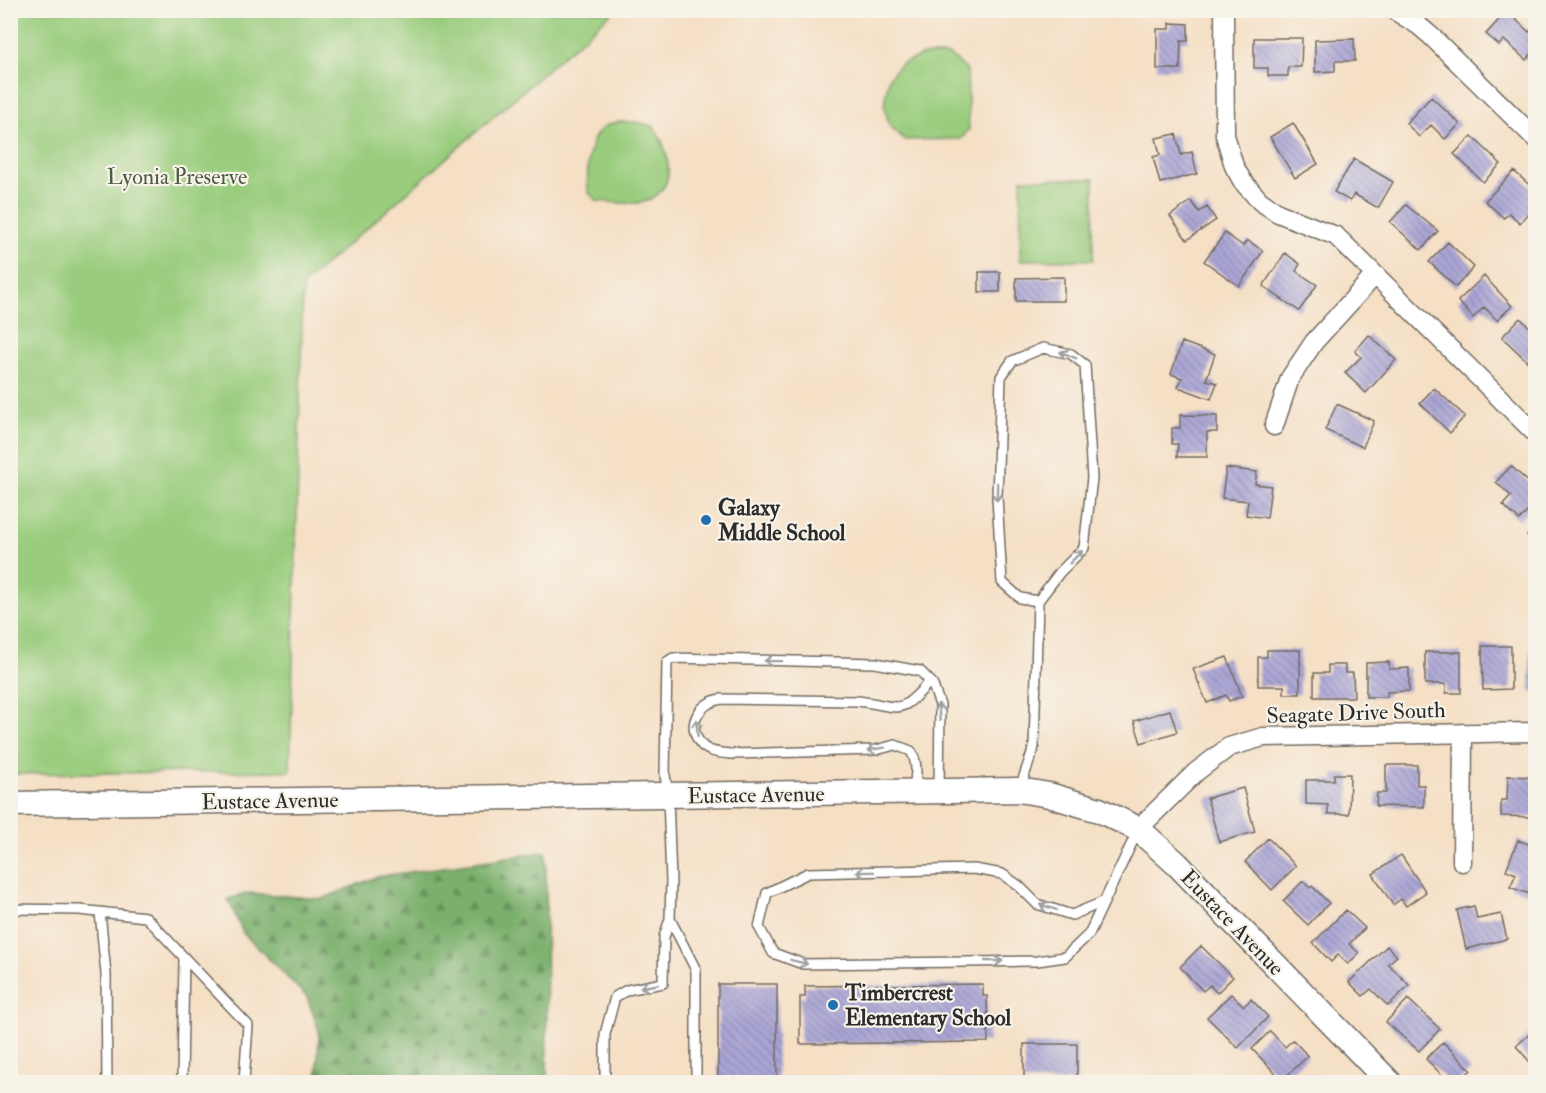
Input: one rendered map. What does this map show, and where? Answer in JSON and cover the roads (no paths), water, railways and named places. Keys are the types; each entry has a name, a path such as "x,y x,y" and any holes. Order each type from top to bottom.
{"street":[{"path":"1224,10 1225,135 1234,165 1243,182 1260,201 1278,213 1336,236 1536,435"},
{"path":"1394,10 1431,36 1536,139"},
{"path":"1274,426 1290,378 1308,351 1374,276"},
{"name":"Seagate Drive South","path":"1138,829 1204,766 1229,747 1263,737 1536,732"},
{"path":"1462,862 1463,733"},
{"name":"Eustace Avenue","path":"10,804 1019,790 1049,795 1099,810 1138,829 1177,864 1389,1083"}],"lane":[{"path":"1019,790 1034,747 1038,601 1060,572 1084,548 1092,478 1085,365 1071,354 1043,348 1012,361 1001,377 997,497 1002,582 1020,598 1038,601"},
{"path":"605,1083 605,1034 615,997 627,990 663,983 664,937 669,919 671,882 668,795 665,775 665,668 667,662 673,658 875,663 920,671 930,681 940,705 939,791"},
{"path":"912,792 916,779 915,759 911,751 895,745 876,750 725,753 710,750 701,744 696,731 696,719 699,710 710,701 721,699 858,701 894,708 909,703 930,681"},
{"path":"1103,902 1072,915 1037,904 1019,886 1002,874 974,869 808,873 767,893 759,927 773,953 802,964 1037,962 1065,957 1089,934 1138,829"},
{"path":"10,909 79,910 146,917 248,1025 244,1083"},
{"path":"99,912 106,974 107,1083"},
{"path":"669,919 696,970 696,1083"},
{"path":"182,1083 184,957"}],"place":[{"name":"Galaxy Middle School","path":"706,520"},
{"name":"Timbercrest Elementary School","path":"833,1005"}],"park label":[{"name":"Lyonia Preserve","path":"177,176"}]}
